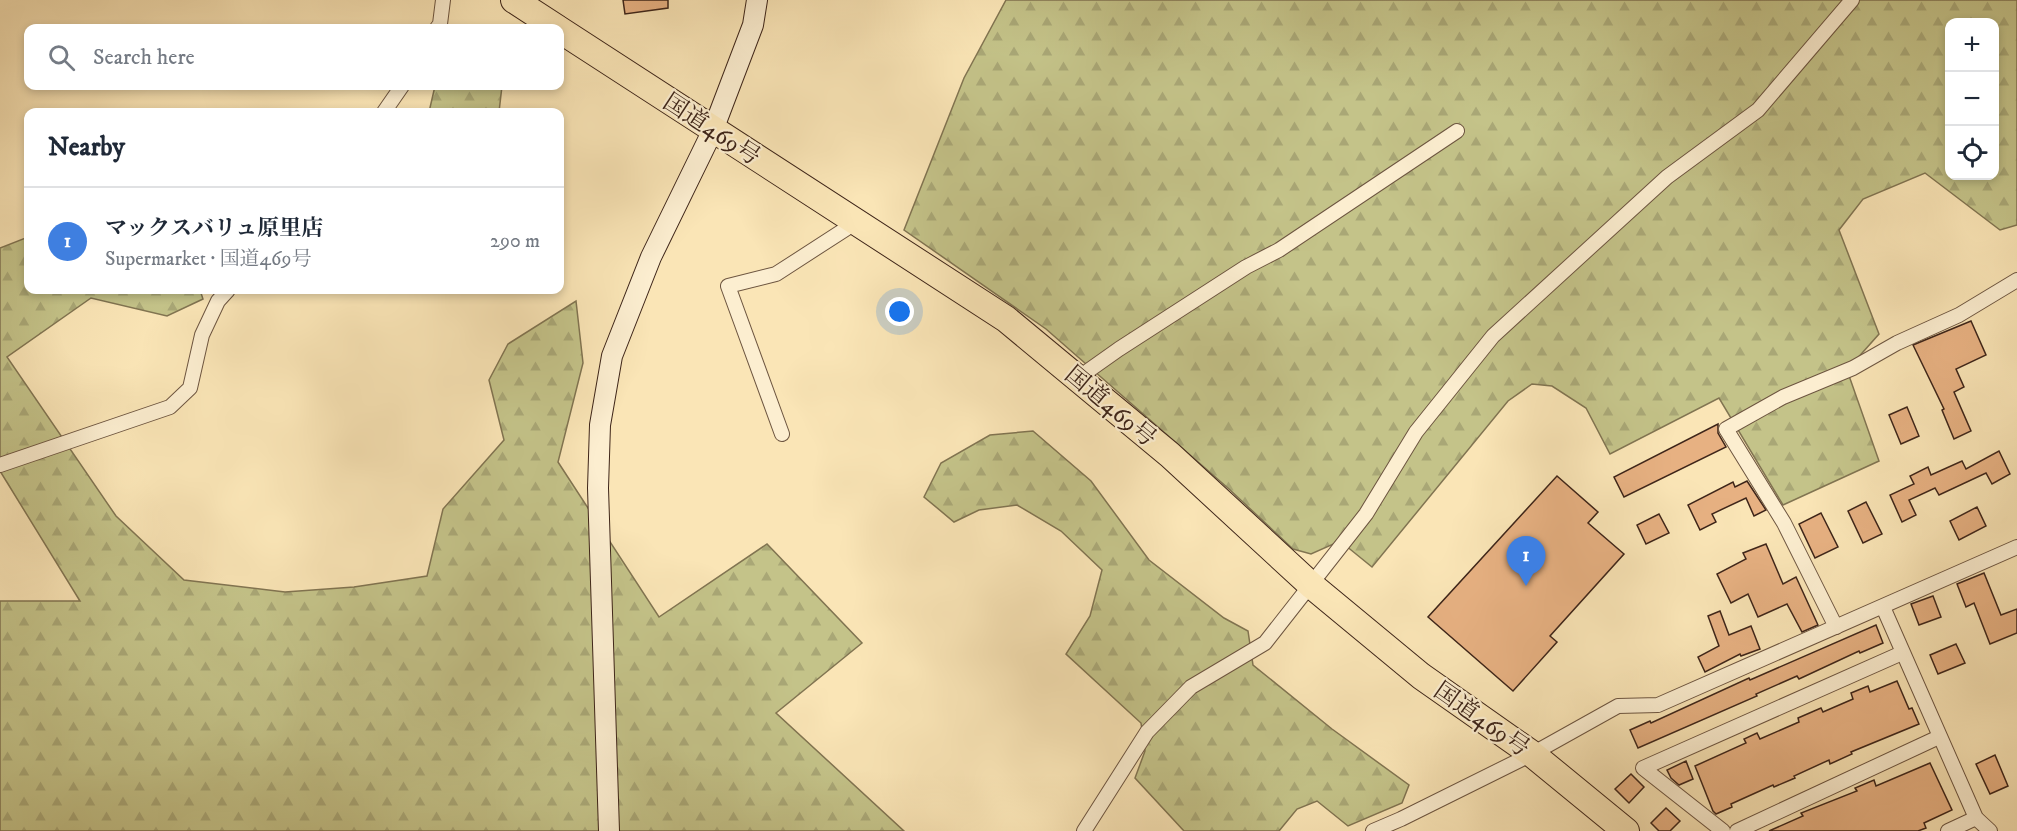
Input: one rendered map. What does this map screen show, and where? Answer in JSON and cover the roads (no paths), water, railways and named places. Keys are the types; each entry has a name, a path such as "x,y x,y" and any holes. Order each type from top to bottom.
{"highway":[{"name":"国道469号","path":"514,0 550,24"},
{"name":"国道469号","path":"564,33 858,221 1006,319 1170,454 1311,585 1421,676 1532,754 1626,831"}],"street":[{"path":"440,24 443,0"},
{"path":"609,831 598,488 600,426 612,356 651,257 713,130 753,25 757,0"},
{"path":"1084,831 1147,732 1191,687 1265,643 1366,514 1416,432 1493,336 1666,177 1758,110 1852,0"},
{"path":"387,108 399,90"},
{"path":"1078,378 1246,267 1279,250 1457,131"},
{"path":"783,434 728,286 776,274 858,221"},
{"path":"1836,627 1784,523 1726,429 1783,397 1853,368 1897,343 1959,315 2017,280"},
{"path":"0,465 170,407 190,388 202,335 218,301 224,294"},
{"path":"1373,831 1532,754 1618,706 1658,705 2017,547"},
{"path":"1883,607 1976,818 1990,831"},
{"path":"1723,831 1643,768 1902,653"},
{"path":"1737,831 1939,737"},
{"path":"1948,831 1976,818"}],"place":[{"name":"マックスバリュ原里店","path":"1526,586"}]}
